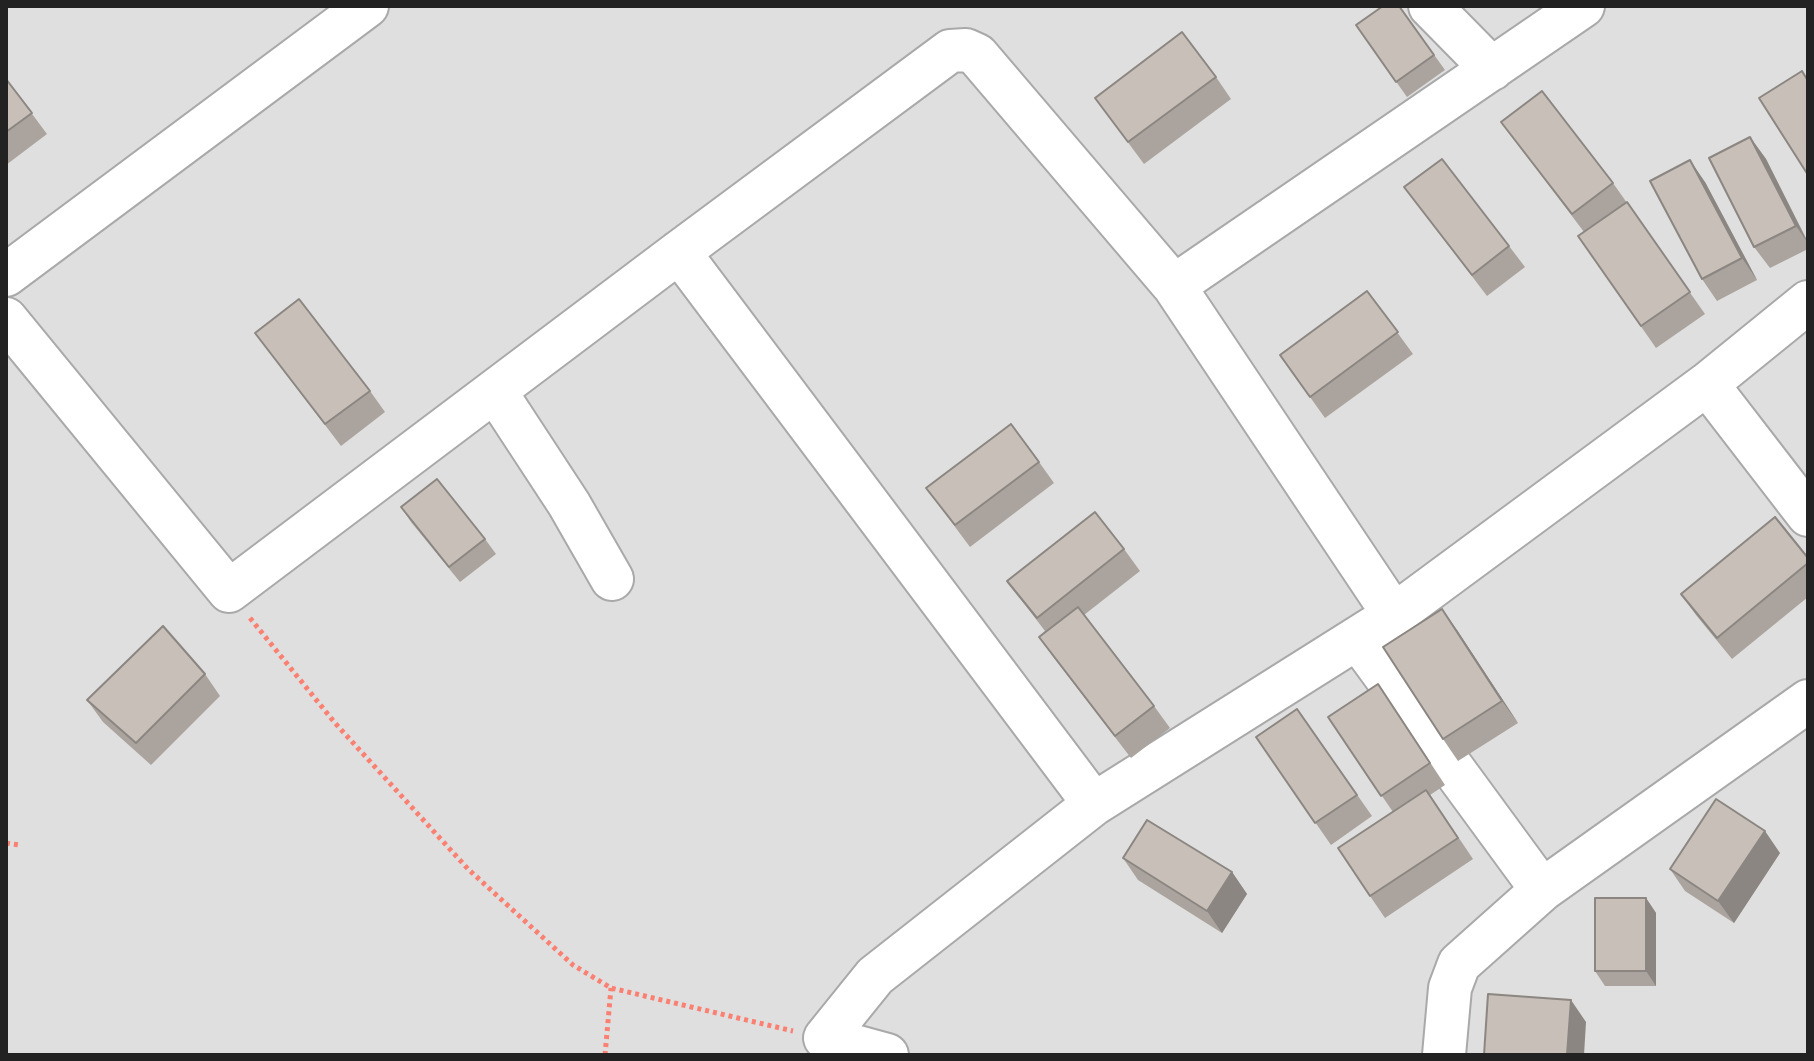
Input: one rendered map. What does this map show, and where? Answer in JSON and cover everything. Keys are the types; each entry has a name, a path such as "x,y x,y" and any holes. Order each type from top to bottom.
{"street":[{"path":"6,275 367,6"},
{"path":"1430,6 1492,69"},
{"path":"1174,286 1583,6"},
{"path":"6,319 229,591 950,51 966,50 977,55 1174,286 1394,615"},
{"path":"679,252 1094,804"},
{"path":"887,1055 825,1038 875,976 1094,804 1394,615 1707,384 1808,302"},
{"path":"1707,384 1808,515"},
{"path":"495,391 569,504 612,579"},
{"path":"1358,639 1542,890"},
{"path":"1444,1055 1450,988 1459,964 1542,890 1808,701"}],"path":[{"path":"229,591 335,723 468,869 573,965 611,988 825,1038"},
{"path":"6,843 19,845"},
{"path":"605,1055 611,988"}],"shaded area":[{"path":"6,6 1808,6 1808,1055 6,1055"}],"building":[{"path":"1383,6 1399,6 1434,55 1396,82 1356,25"},
{"path":"1182,32 1216,77 1128,142 1095,98"},
{"path":"1802,71 1808,81 1808,175 1759,98"},
{"path":"6,79 32,113 6,132"},
{"path":"1542,91 1613,183 1572,214 1501,122"},
{"path":"1750,137 1796,226 1754,247 1709,158"},
{"path":"1442,159 1509,246 1472,275 1404,187"},
{"path":"1690,160 1742,258 1702,279 1650,181"},
{"path":"1627,202 1690,292 1641,326 1578,236"},
{"path":"1367,291 1398,332 1310,397 1280,355"},
{"path":"299,299 370,391 325,424 255,333"},
{"path":"1011,424 1039,462 955,525 926,488"},
{"path":"437,479 485,539 449,567 401,507"},
{"path":"1095,512 1124,549 1037,618 1007,581"},
{"path":"1775,517 1808,558 1808,563 1717,638 1681,594"},
{"path":"1078,607 1154,706 1115,736 1039,637"},
{"path":"1442,609 1502,701 1443,739 1383,647"},
{"path":"163,626 205,674 136,743 87,700"},
{"path":"1378,684 1430,763 1381,796 1328,717"},
{"path":"1297,709 1357,795 1315,823 1256,737"},
{"path":"1426,790 1458,838 1370,896 1338,848"},
{"path":"1716,799 1765,831 1718,901 1670,869"},
{"path":"1147,820 1232,872 1207,911 1123,858"},
{"path":"1595,898 1646,898 1646,971 1595,971"},
{"path":"1488,994 1571,1000 1567,1055 1484,1055"}]}
